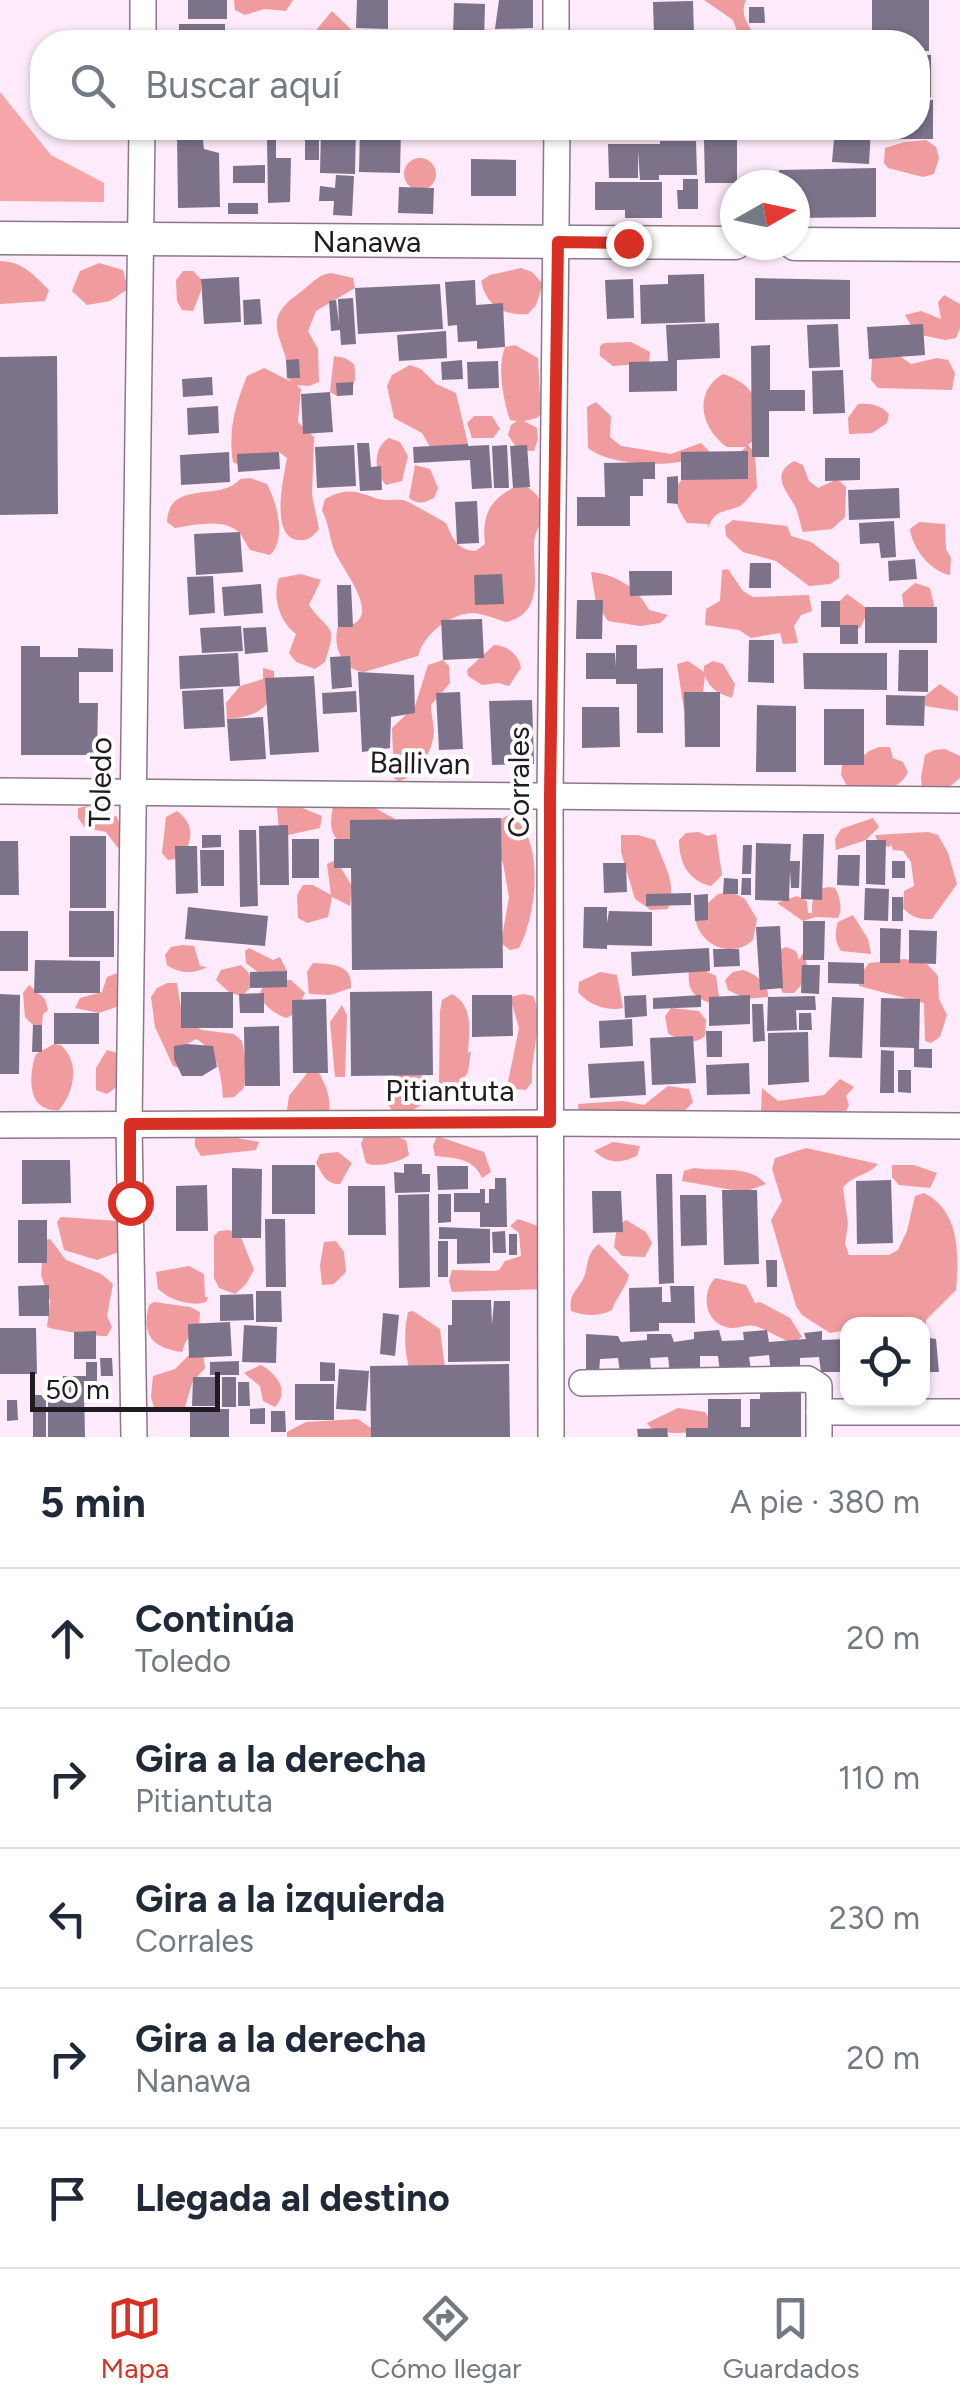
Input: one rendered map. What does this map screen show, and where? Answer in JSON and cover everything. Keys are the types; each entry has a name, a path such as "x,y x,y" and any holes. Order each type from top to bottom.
{"street":[{"path":"142,30 143,0"},
{"path":"556,0 556,30"},
{"name":"Toledo","path":"134,1437 130,1124 142,140"},
{"name":"Corrales","path":"552,1437 550,796 557,140"},
{"name":"Nanawa","path":"0,238 720,244"},
{"path":"810,244 960,245"},
{"name":"Ballivan","path":"0,791 960,800"},
{"name":"Pitiantuta","path":"0,1124 550,1122 960,1126"},
{"path":"582,1383 808,1380 819,1386 819,1425 960,1412"}],"shaded area":[{"path":"234,0 293,0 286,11 264,9 245,15 235,10"},
{"path":"704,0 746,0 745,17 751,30 737,30 733,20"},
{"path":"332,11 352,30 317,30"},
{"path":"0,92 30,129 30,140 39,140 51,155 104,183 104,202 0,201"},
{"path":"926,140 936,147 939,158 934,174 923,177 888,168 884,163 885,148"},
{"path":"420,158 431,163 436,174 431,185 420,190 409,185 404,174 409,163"},
{"path":"0,261 15,263 33,274 49,290 45,301 0,304"},
{"path":"99,263 123,270 128,289 110,301 87,305 72,291 80,271"},
{"path":"521,268 532,272 543,284 536,305 528,314 511,313 491,303 481,281"},
{"path":"183,271 193,271 201,279 193,311 182,310 177,301 176,280"},
{"path":"331,273 353,278 355,288 316,311 308,331 318,349 319,382 297,385 301,389 298,422 314,437 312,495 319,529 308,539 299,540 290,537 281,518 287,458 279,452 242,467 233,462 232,429 247,376 264,368 292,382 287,378 278,333 279,315 314,281"},
{"path":"944,295 960,304 956,338 945,340 916,334 905,315 921,311 941,319 938,302"},
{"path":"631,342 650,352 649,363 613,366 600,356 604,343"},
{"path":"515,345 538,358 541,414 524,421 537,428 534,451 518,450 508,435 517,421 510,420 507,412 501,364 505,347"},
{"path":"897,354 911,364 937,358 948,360 955,373 952,390 878,388 871,380 872,356"},
{"path":"334,356 354,364 355,370 351,389 337,396 330,392"},
{"path":"410,365 456,393 468,444 462,458 433,452 422,433 394,418 387,386 392,375"},
{"path":"723,374 743,384 757,406 756,439 748,445 755,453 757,488 740,506 717,515 708,528 708,524 687,523 677,504 676,490 692,474 746,447 727,447 706,420 707,390"},
{"path":"596,402 611,416 610,437 621,446 671,454 701,443 709,451 684,461 648,464 599,454 588,448 587,407"},
{"path":"858,404 883,409 889,415 887,423 872,433 849,434 848,418"},
{"path":"474,416 492,416 500,429 493,438 472,438 467,423"},
{"path":"389,438 400,442 408,456 402,481 386,485 377,460 380,447"},
{"path":"794,461 803,465 809,481 818,488 837,479 846,487 845,517 832,529 803,532 781,478 786,466"},
{"path":"415,465 430,469 438,488 434,498 424,502 409,498"},
{"path":"250,478 267,484 277,511 278,540 270,555 250,550 241,535 228,526 175,528 167,522 170,509 186,495 221,490"},
{"path":"523,483 537,495 546,513 534,540 534,591 527,610 506,622 486,615 465,614 432,633 418,656 364,672 350,667 341,656 338,627 353,624 361,617 362,607 334,550 322,510 325,499 352,492 381,500 403,500 446,523 460,546 476,551 485,544 485,522 491,506"},
{"path":"733,520 787,526 791,536 811,542 839,563 839,578 830,584 809,586 776,561 743,552 726,536 725,526"},
{"path":"919,522 945,524 950,575 936,569 919,551 910,529"},
{"path":"728,569 743,591 753,597 809,595 812,611 801,615 794,626 798,643 783,644 780,633 751,638 739,630 705,625 706,609 720,601 722,570"},
{"path":"591,572 625,584 649,610 668,615 660,623 640,626 608,621 596,603"},
{"path":"301,574 321,580 309,605 331,634 325,662 315,669 296,662 289,653 296,634 286,623 277,601 279,578"},
{"path":"915,583 930,588 935,610 904,610 902,594"},
{"path":"847,594 865,607 860,628 850,631 840,625 840,601"},
{"path":"494,645 508,649 520,663 521,668 509,686 482,685 468,676 467,670"},
{"path":"443,660 449,666 450,683 431,705 431,746 418,769 398,781 394,778 392,728 415,706 428,665"},
{"path":"688,661 704,672 704,666 713,661 723,664 735,684 732,698 716,690 705,676 702,700 693,709 684,710 677,664"},
{"path":"263,668 274,671 269,701 258,712 227,719 226,703 240,686 263,679"},
{"path":"940,684 958,697 958,711 925,706 925,696"},
{"path":"879,747 890,747 893,758 903,762 908,772 891,788 851,793 841,775 842,765 853,765"},
{"path":"945,749 960,756 960,778 941,794 922,788 925,755"},
{"path":"283,800 322,816 320,828 288,835 279,829 277,809"},
{"path":"334,803 375,808 395,819 351,851 332,831"},
{"path":"88,806 117,817 126,840 118,848 106,832 85,828 78,818 78,808"},
{"path":"177,811 187,822 190,840 179,858 168,860 162,853 166,817"},
{"path":"509,815 521,825 529,840 535,877 525,934 519,948 510,950 501,943 509,897 503,863 497,854 499,820"},
{"path":"873,818 879,827 866,840 836,850 835,839 841,829"},
{"path":"686,833 707,836 716,834 722,875 711,886 691,875 681,856 679,840"},
{"path":"621,835 655,840 670,882 668,909 651,910 635,899 621,852"},
{"path":"875,835 938,835 957,884 932,919 916,917 903,908 904,891 914,886 911,862 903,851 893,850 891,844 879,845"},
{"path":"336,860 352,886 350,906 332,897 328,917 307,923 298,918 297,895 303,885 313,885 331,895 327,864"},
{"path":"835,888 839,899 838,918 803,921 777,903 797,896 807,901 808,913 812,913 817,892"},
{"path":"732,892 745,899 757,919 753,940 726,949 708,941 697,926 695,915 718,894"},
{"path":"853,915 868,939 871,954 839,948 838,922"},
{"path":"194,946 200,966 207,967 187,972 167,965 165,955 171,947"},
{"path":"786,947 796,951 799,960 803,953 807,965 805,979 794,993 783,993 778,983 776,951"},
{"path":"249,948 273,960 280,957 287,971 260,974 246,963 245,951"},
{"path":"905,959 927,964 938,976 939,999 947,1015 940,1037 931,1043 925,1041 924,1003 859,986 860,975 869,963"},
{"path":"313,963 345,970 351,988 330,995 309,994 307,972"},
{"path":"241,965 253,985 242,996 230,993 216,980 221,970"},
{"path":"689,970 716,976 719,997 710,1003 695,995"},
{"path":"743,970 760,980 768,997 746,999 728,990 725,980 733,972"},
{"path":"600,972 617,975 623,1008 598,1006 578,992 579,982"},
{"path":"117,973 126,978 119,1006 99,1013 75,1008 80,998 102,992 107,977"},
{"path":"291,980 305,993 296,1013 286,1018 271,1010 260,993 269,983"},
{"path":"167,983 177,983 183,1020 202,1030 234,1034 242,1041 248,1075 243,1089 234,1097 223,1098 214,1057 196,1039 187,1044 183,1069 173,1066 155,1027 151,997"},
{"path":"29,985 45,999 48,1010 43,1014 42,1025 33,1025 25,1017 23,993"},
{"path":"452,994 467,1012 468,1053 471,1051 468,1072 462,1082 439,1085 440,1011 442,1000"},
{"path":"533,996 538,1016 532,1082 526,1090 515,1089 510,1094 508,1082 519,1028 510,997"},
{"path":"342,1005 347,1015 345,1077 335,1077 330,1022"},
{"path":"671,1008 699,1011 706,1020 705,1036 686,1042 668,1033 665,1016"},
{"path":"54,1044 67,1052 73,1068 69,1094 59,1110 41,1106 31,1082 36,1054"},
{"path":"107,1050 117,1053 118,1086 107,1094 96,1090 96,1068"},
{"path":"416,1071 425,1078 426,1102 413,1110 392,1110 386,1102 386,1091 396,1073"},
{"path":"308,1072 319,1073 325,1085 329,1103 327,1123 286,1117 289,1096"},
{"path":"840,1079 854,1087 846,1096 846,1111 772,1117 761,1110 762,1088 778,1101 824,1095"},
{"path":"668,1086 689,1089 693,1102 670,1117 640,1121 579,1114 578,1104 623,1101 644,1105"},
{"path":"205,1132 259,1142 256,1150 201,1156 195,1146 195,1135"},
{"path":"389,1134 406,1140 409,1155 388,1164 366,1163 361,1144 364,1137"},
{"path":"437,1136 484,1152 491,1172 482,1178 469,1163 435,1156"},
{"path":"613,1142 640,1146 637,1156 614,1161 594,1151"},
{"path":"806,1148 878,1164 843,1188 848,1224 845,1244 849,1255 889,1255 898,1250 915,1196 924,1193 936,1201 955,1235 956,1290 929,1317 840,1317 840,1331 830,1333 802,1315 771,1220 782,1201 772,1169 775,1158"},
{"path":"338,1152 352,1163 340,1184 335,1184 316,1163 320,1154"},
{"path":"892,1165 914,1165 937,1173 930,1188 899,1185 892,1177"},
{"path":"684,1171 742,1171 766,1184 744,1192 682,1181"},
{"path":"61,1217 119,1221 119,1252 97,1260 64,1250 57,1222"},
{"path":"518,1219 541,1227 543,1289 452,1292 452,1270 499,1270 505,1261 521,1256 519,1233 510,1226"},
{"path":"626,1220 646,1232 652,1243 645,1257 622,1256 614,1247 617,1226"},
{"path":"229,1230 240,1235 254,1270 235,1294 219,1288 214,1278 214,1236"},
{"path":"50,1239 66,1260 101,1274 113,1284 107,1316 112,1327 107,1336 47,1327 50,1301 41,1275 44,1240"},
{"path":"336,1241 344,1252 346,1272 334,1284 322,1285 324,1242"},
{"path":"599,1244 629,1275 628,1280 612,1310 592,1315 571,1311 573,1295 591,1252"},
{"path":"189,1266 204,1274 206,1302 181,1302 158,1289 156,1272"},
{"path":"715,1278 746,1285 755,1303 790,1318 802,1337 793,1343 755,1326 722,1326 708,1308 708,1293"},
{"path":"154,1302 200,1312 199,1329 186,1341 182,1352 157,1344 148,1332 149,1305"},
{"path":"413,1311 440,1329 446,1377 414,1381 405,1338 408,1312"},
{"path":"193,1351 203,1355 205,1368 192,1383 185,1407 155,1411 151,1397 153,1376 175,1369"},
{"path":"261,1365 280,1383 281,1395 275,1407 263,1401 260,1386 244,1373"},
{"path":"678,1408 705,1412 715,1427 669,1433 653,1431 647,1423"},
{"path":"358,1419 375,1431 374,1437 287,1437 287,1432 306,1422"}],"building":[{"path":"188,0 227,0 227,19 188,19"},
{"path":"357,0 388,0 388,29 356,28"},
{"path":"499,0 533,0 533,28 495,29"},
{"path":"872,0 929,0 929,30 872,30"},
{"path":"693,1 694,30 654,30 653,2"},
{"path":"454,3 485,4 484,30 453,30"},
{"path":"749,7 764,7 765,23 749,23"},
{"path":"179,24 225,24 225,30 179,30"},
{"path":"930,100 933,100 930,139"},
{"path":"177,140 203,140 204,149 219,153 220,207 178,208"},
{"path":"267,140 276,140 276,158 291,158 290,202 268,203"},
{"path":"305,140 319,140 319,160 305,160"},
{"path":"321,140 356,140 355,174 320,173"},
{"path":"360,140 401,140 400,173 359,172"},
{"path":"704,140 737,140 737,170 720,170 720,183 705,183"},
{"path":"834,140 870,140 869,164 832,162"},
{"path":"696,141 697,175 659,175 659,180 640,180 638,151 638,178 609,178 608,144"},
{"path":"471,159 516,160 516,196 471,196"},
{"path":"265,165 265,183 233,183 233,166"},
{"path":"876,168 876,217 810,218 810,170 779,170"},
{"path":"336,175 354,176 352,216 333,215 334,201 319,201 320,186 335,188"},
{"path":"683,179 698,179 698,209 678,209 677,190 683,190"},
{"path":"595,182 662,182 662,218 625,218 625,210 595,210"},
{"path":"399,187 434,188 433,214 398,213"},
{"path":"228,203 258,203 258,214 228,214"},
{"path":"704,274 705,322 641,324 640,285 668,284 668,275"},
{"path":"239,277 241,322 204,324 201,279"},
{"path":"755,278 850,280 850,319 755,320"},
{"path":"633,279 634,318 607,319 605,280"},
{"path":"475,280 476,305 503,303 505,347 477,349 477,341 458,342 457,325 448,326 445,282"},
{"path":"440,284 443,329 358,334 355,288"},
{"path":"353,298 356,344 341,345 340,330 331,331 329,301 336,300 339,324 338,299"},
{"path":"260,299 262,324 244,325 243,300"},
{"path":"719,323 720,358 677,360 677,391 629,392 629,362 668,361 666,325"},
{"path":"838,324 840,367 809,368 807,325"},
{"path":"923,324 925,355 869,359 867,327"},
{"path":"446,331 447,358 399,361 397,335"},
{"path":"770,345 770,390 805,390 805,411 769,411 769,457 752,457 751,346"},
{"path":"57,356 58,514 0,515 0,357"},
{"path":"299,359 300,378 287,378 286,360"},
{"path":"462,360 463,379 442,380 441,362"},
{"path":"498,361 499,388 468,389 467,362"},
{"path":"843,370 845,413 813,414 812,371"},
{"path":"212,377 213,395 183,397 182,379"},
{"path":"353,382 353,395 337,396 336,383"},
{"path":"330,392 333,432 303,434 301,394"},
{"path":"218,406 219,433 188,435 187,408"},
{"path":"357,443 369,443 371,467 381,466 382,490 360,491"},
{"path":"354,445 356,486 317,488 315,447"},
{"path":"489,445 492,488 472,489 470,460 414,463 413,447"},
{"path":"507,445 509,488 494,488 492,446"},
{"path":"527,445 530,487 513,488 510,446"},
{"path":"748,451 748,479 681,480 681,452"},
{"path":"229,452 230,482 181,485 180,455"},
{"path":"279,452 280,469 238,472 237,454"},
{"path":"825,458 860,458 860,480 825,481"},
{"path":"655,462 655,479 643,479 643,496 630,496 630,526 577,526 577,497 605,497 604,463"},
{"path":"678,476 678,504 667,503 667,477"},
{"path":"899,488 900,518 849,520 848,490"},
{"path":"477,501 479,543 457,544 455,502"},
{"path":"894,521 896,557 881,558 879,543 860,544 859,523"},
{"path":"240,532 243,572 196,575 194,534"},
{"path":"915,559 917,579 889,581 888,561"},
{"path":"750,563 771,563 771,588 749,588"},
{"path":"629,571 672,571 672,595 630,596"},
{"path":"502,574 504,604 475,605 474,575"},
{"path":"213,576 215,613 189,615 187,577"},
{"path":"261,584 263,613 224,616 222,587"},
{"path":"337,585 351,585 353,627 338,627"},
{"path":"577,600 603,600 602,639 576,639"},
{"path":"821,601 840,601 840,627 821,627"},
{"path":"865,607 937,607 937,643 865,643"},
{"path":"482,619 484,658 443,660 441,620"},
{"path":"840,625 858,625 858,644 840,644"},
{"path":"241,626 243,651 202,653 200,628"},
{"path":"266,627 268,652 245,654 243,628"},
{"path":"749,640 774,640 774,683 748,682"},
{"path":"616,645 637,645 637,669 663,668 663,733 637,733 637,684 586,679 586,653 615,653 616,667"},
{"path":"21,646 40,646 40,657 78,657 78,648 113,649 113,672 79,672 79,703 98,703 97,755 21,755"},
{"path":"899,650 928,650 928,692 898,691"},
{"path":"238,653 240,686 180,689 179,656"},
{"path":"803,653 887,653 887,690 804,689"},
{"path":"350,656 352,687 332,689 330,657"},
{"path":"358,672 414,675 415,713 391,717 390,748 362,752"},
{"path":"314,676 319,752 270,755 265,678"},
{"path":"223,689 225,727 184,729 182,691"},
{"path":"356,691 357,712 323,714 322,693"},
{"path":"460,692 463,749 439,750 436,693"},
{"path":"684,692 720,692 720,747 685,747"},
{"path":"886,695 925,696 924,726 886,725"},
{"path":"532,700 534,764 492,765 489,701"},
{"path":"757,705 796,706 796,772 756,772"},
{"path":"582,707 619,707 620,747 582,748"},
{"path":"824,709 864,709 864,765 824,765"},
{"path":"263,717 266,759 230,761 227,719"},
{"path":"501,818 503,968 352,970 351,868 334,868 334,839 350,839 350,820"},
{"path":"288,825 289,885 260,885 259,826"},
{"path":"239,830 256,830 258,906 240,907"},
{"path":"803,834 824,834 822,900 801,899"},
{"path":"202,835 221,835 221,847 202,848"},
{"path":"70,836 106,836 106,908 70,908"},
{"path":"292,839 319,839 319,878 292,878"},
{"path":"866,840 886,840 885,885 866,884"},
{"path":"0,841 18,841 19,895 0,895"},
{"path":"756,843 791,844 790,861 800,861 799,888 791,888 790,870 789,901 755,900"},
{"path":"743,845 752,845 751,874 742,874"},
{"path":"175,846 197,846 198,893 176,894"},
{"path":"200,850 224,850 224,886 201,886"},
{"path":"838,855 860,855 859,886 837,885"},
{"path":"892,861 905,861 905,878 892,878"},
{"path":"603,863 626,863 627,892 604,893"},
{"path":"724,878 738,879 738,894 723,894"},
{"path":"742,878 751,878 751,895 741,895"},
{"path":"865,888 889,889 888,921 864,920"},
{"path":"691,893 691,905 646,906 646,894"},
{"path":"708,894 708,920 695,921 694,895"},
{"path":"892,897 903,897 903,921 892,921"},
{"path":"188,907 268,916 265,946 185,939"},
{"path":"584,907 607,907 607,923 609,911 652,912 652,946 583,948"},
{"path":"69,911 114,911 114,957 69,957"},
{"path":"803,921 825,921 824,960 803,960"},
{"path":"780,926 783,988 760,990 756,927"},
{"path":"880,928 901,929 900,963 880,963"},
{"path":"909,930 937,931 936,964 909,963"},
{"path":"0,931 28,931 28,971 0,971"},
{"path":"709,948 710,971 632,976 631,952"},
{"path":"713,949 739,949 740,966 714,967"},
{"path":"35,960 100,961 100,993 34,993"},
{"path":"828,962 864,963 864,984 828,983"},
{"path":"802,965 820,965 819,994 801,993"},
{"path":"287,971 287,987 250,988 250,972"},
{"path":"432,991 433,1075 351,1076 350,992"},
{"path":"181,992 233,992 233,1028 181,1028"},
{"path":"264,993 264,1013 240,1013 239,994"},
{"path":"0,994 20,995 19,1074 0,1074"},
{"path":"472,995 512,995 513,1036 472,1037"},
{"path":"646,995 647,1016 625,1018 624,996"},
{"path":"701,995 701,1007 653,1009 653,998"},
{"path":"750,995 750,1024 709,1026 709,997"},
{"path":"815,996 816,1010 796,1010 797,1030 767,1031 768,997"},
{"path":"832,997 864,998 862,1058 829,1057"},
{"path":"881,998 920,999 919,1049 932,1049 932,1068 914,1067 914,1048 880,1047"},
{"path":"326,999 328,1073 293,1073 292,1000"},
{"path":"752,1004 763,1004 765,1041 753,1042"},
{"path":"54,1013 99,1013 99,1044 54,1044"},
{"path":"799,1013 811,1013 812,1030 799,1030"},
{"path":"632,1019 633,1046 600,1048 599,1021"},
{"path":"33,1025 42,1025 42,1052 32,1052"},
{"path":"279,1026 280,1086 245,1086 244,1027"},
{"path":"706,1031 722,1031 722,1057 707,1057"},
{"path":"808,1032 809,1082 768,1085 768,1033"},
{"path":"693,1036 696,1083 652,1085 650,1038"},
{"path":"174,1046 213,1046 217,1067 202,1076 182,1076 174,1059"},
{"path":"881,1050 894,1051 894,1093 880,1093"},
{"path":"644,1061 646,1095 590,1098 588,1064"},
{"path":"749,1063 750,1094 707,1095 706,1065"},
{"path":"898,1070 911,1070 911,1093 898,1092"},
{"path":"22,1160 70,1160 71,1203 22,1204"},
{"path":"404,1164 422,1164 422,1174 430,1174 430,1192 395,1193 394,1172 404,1173"},
{"path":"272,1165 315,1165 315,1214 272,1214"},
{"path":"437,1166 468,1166 468,1189 438,1190"},
{"path":"232,1168 262,1169 261,1238 232,1238"},
{"path":"656,1174 672,1174 674,1283 659,1284"},
{"path":"495,1178 506,1178 507,1227 480,1227 480,1212 454,1212 454,1193 480,1193 480,1189 485,1189 485,1203 489,1203 489,1189 495,1189"},
{"path":"891,1180 893,1243 857,1244 856,1181"},
{"path":"207,1185 208,1231 176,1231 176,1186"},
{"path":"348,1186 385,1186 386,1235 348,1235"},
{"path":"722,1190 757,1190 759,1264 724,1265"},
{"path":"592,1191 621,1191 623,1232 593,1233"},
{"path":"429,1194 430,1287 399,1288 398,1195"},
{"path":"438,1194 451,1194 451,1222 438,1223"},
{"path":"680,1195 706,1195 707,1245 681,1246"},
{"path":"265,1219 285,1219 286,1287 266,1287"},
{"path":"18,1220 47,1220 47,1263 18,1263"},
{"path":"439,1227 490,1229 490,1263 457,1264 457,1239 439,1239"},
{"path":"505,1231 506,1253 493,1253 492,1232"},
{"path":"509,1234 517,1234 517,1255 509,1255"},
{"path":"438,1241 448,1241 448,1277 438,1277"},
{"path":"766,1260 777,1260 777,1287 767,1287"},
{"path":"49,1285 49,1316 19,1316 18,1286"},
{"path":"670,1286 694,1286 695,1323 659,1323 659,1331 630,1332 629,1288 662,1287 662,1302 671,1302"},
{"path":"256,1291 281,1291 282,1322 256,1322"},
{"path":"253,1294 254,1320 220,1321 220,1295"},
{"path":"452,1300 491,1300 492,1325 494,1301 510,1301 510,1361 448,1362"},
{"path":"383,1313 399,1315 395,1356 380,1354"},
{"path":"230,1322 232,1356 189,1358 188,1324"},
{"path":"244,1325 277,1327 276,1363 242,1362"},
{"path":"0,1328 36,1328 37,1374 0,1374"},
{"path":"719,1330 722,1341 744,1340 743,1332 767,1330 769,1342 806,1339 804,1333 822,1331 822,1340 840,1339 840,1372 821,1372 819,1357 800,1358 800,1373 771,1373 769,1355 749,1357 751,1370 720,1373 718,1356 700,1356 700,1372 670,1373 668,1357 650,1358 651,1370 620,1372 618,1358 600,1359 599,1374 586,1375 586,1334 618,1336 621,1342 647,1340 647,1334 671,1334 674,1342 694,1339 694,1332"},
{"path":"96,1331 96,1359 74,1359 74,1332"},
{"path":"930,1338 936,1339 939,1372 930,1372"},
{"path":"100,1358 112,1358 113,1376 101,1376"},
{"path":"239,1361 239,1375 210,1375 210,1362"},
{"path":"86,1362 97,1362 97,1389 84,1389 85,1437 48,1437 48,1376 86,1376"},
{"path":"320,1362 335,1363 335,1381 320,1381"},
{"path":"509,1364 510,1437 371,1437 370,1366"},
{"path":"339,1369 369,1371 366,1411 336,1409"},
{"path":"193,1377 219,1377 219,1406 192,1406"},
{"path":"222,1377 236,1377 236,1407 222,1407"},
{"path":"238,1382 249,1382 250,1406 238,1406"},
{"path":"295,1384 334,1384 334,1420 295,1420"},
{"path":"760,1384 801,1384 801,1437 686,1437 686,1428 708,1428 708,1399 741,1399 741,1427 750,1427 750,1399 760,1399"},
{"path":"33,1395 46,1395 46,1437 33,1437"},
{"path":"7,1400 17,1400 18,1420 7,1421"},
{"path":"265,1408 265,1424 250,1424 250,1409"},
{"path":"190,1409 229,1409 229,1437 190,1437"},
{"path":"271,1411 285,1411 286,1432 271,1432"},
{"path":"667,1428 668,1437 638,1437 637,1429"}],"route":[{"path":"130,1202 130,1124 550,1122 558,242 628,243"}]}
